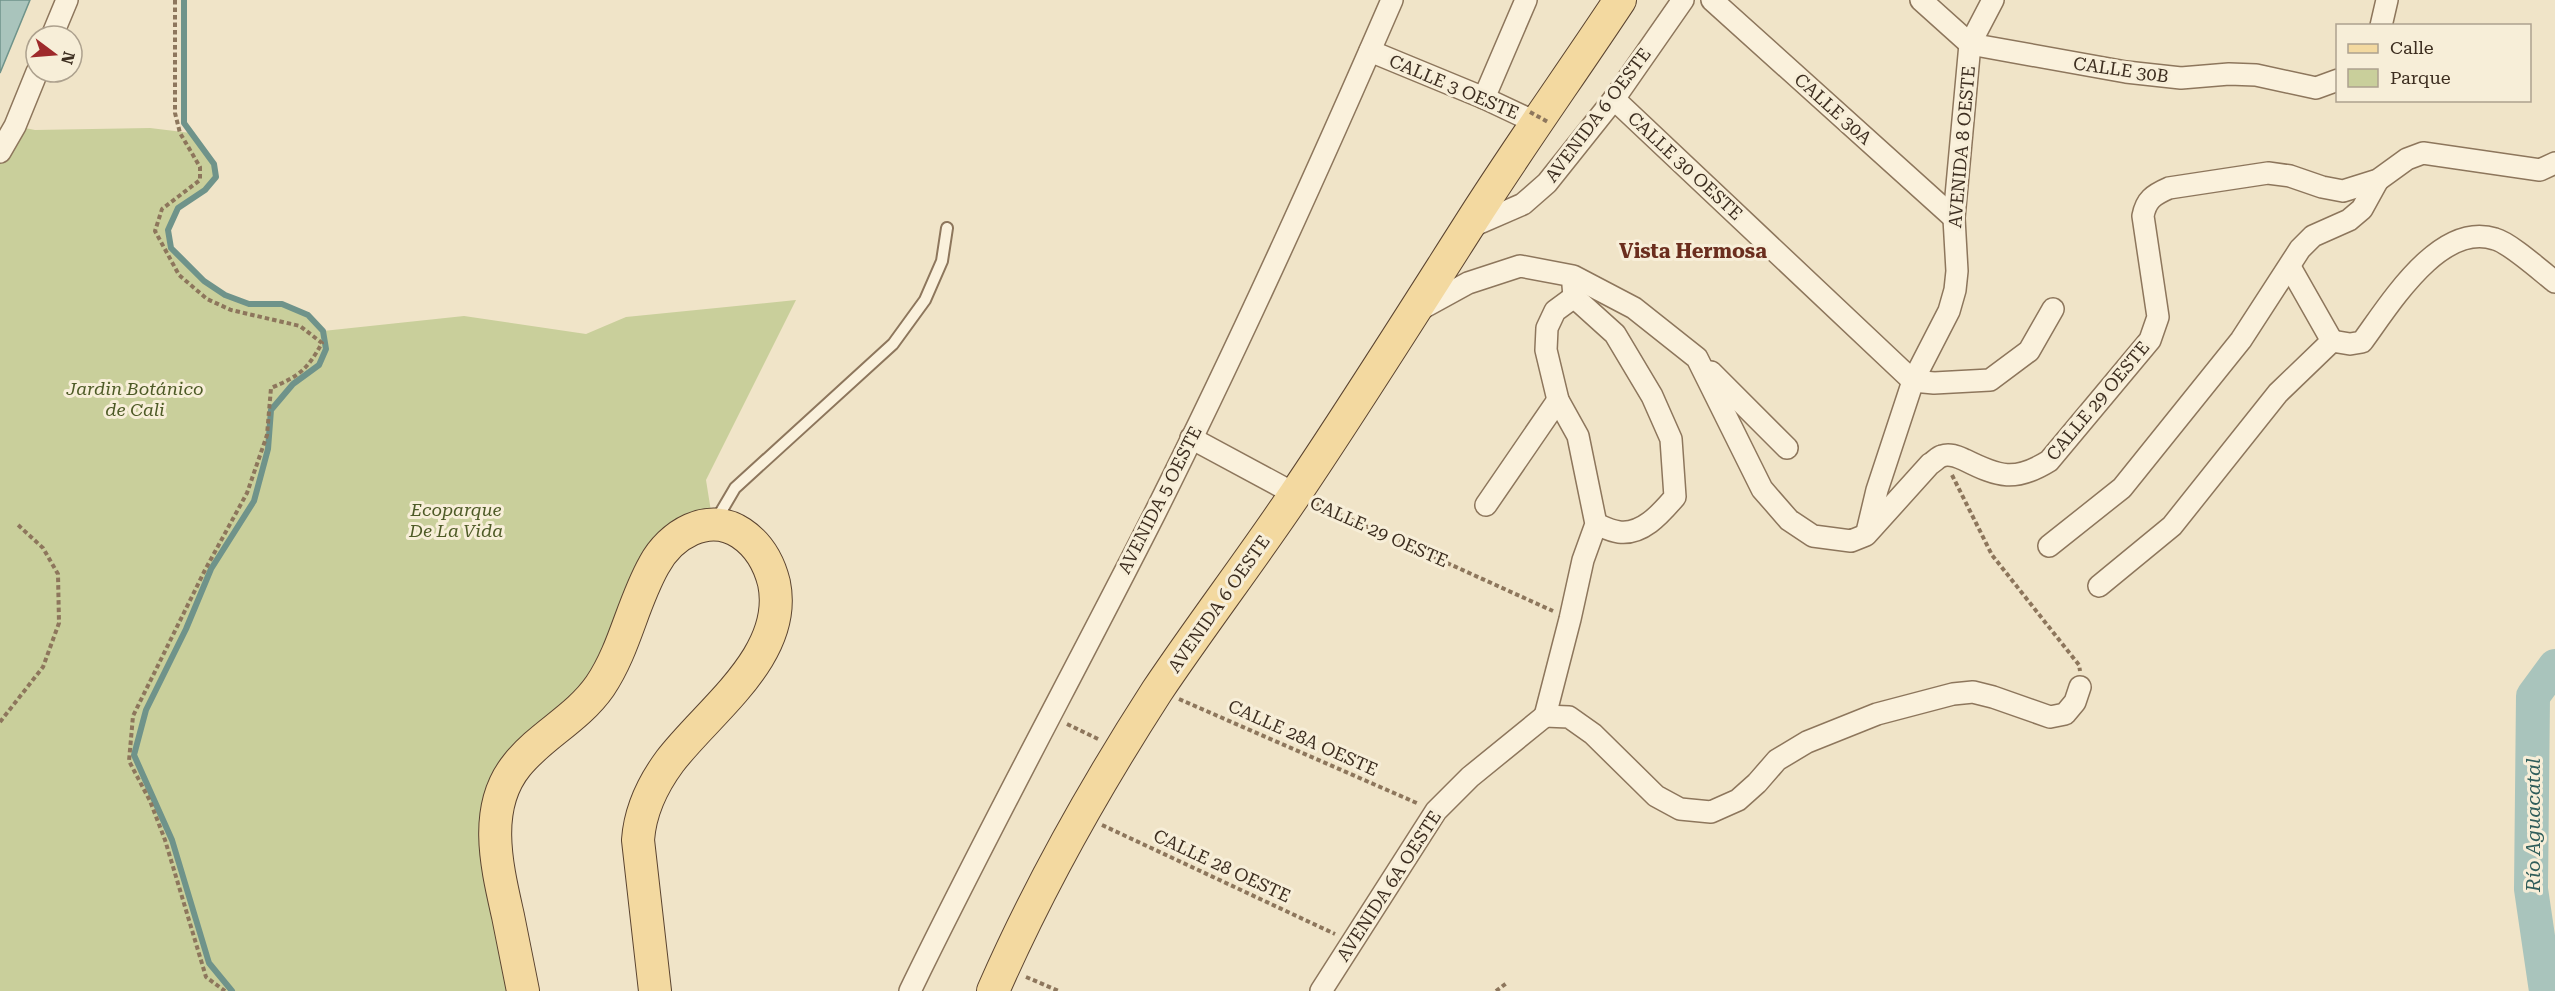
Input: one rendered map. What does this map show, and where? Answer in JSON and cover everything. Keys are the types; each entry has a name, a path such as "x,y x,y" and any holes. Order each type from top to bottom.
{"main road":[{"name":"AVENIDA 6 OESTE","path":"998,979 1042,885 1080,815 1158,690 1295,494 1539,119 1620,0"},
{"path":"523,991 499,877 495,843 499,801 508,777 526,754 581,708 600,685 616,657 652,567 664,549 677,536 689,530 713,525 739,532 761,551 772,576 777,605 774,625 759,656 670,761 655,786 641,817 638,840 655,991"}],"street":[{"path":"57,24 67,0"},
{"name":"AVENIDA 5 OESTE","path":"910,991 1049,715 1155,513 1240,338 1392,0"},
{"path":"1485,98 1526,0"},
{"name":"AVENIDA 6 OESTE","path":"1467,229 1524,204 1547,183 1614,99 1683,0"},
{"name":"CALLE 30A","path":"1712,0 1954,218"},
{"path":"1921,0 1970,44"},
{"name":"AVENIDA 8 OESTE","path":"1866,535 1877,490 1913,381 1949,311 1955,290 1954,218 1970,44 1993,0"},
{"path":"2381,24 2387,0"},
{"name":"CALLE 30B","path":"1970,44 2126,72 2181,78 2229,74 2256,75 2316,88 2336,80"},
{"name":"CALLE 3 OESTE","path":"1370,51 1539,119"},
{"path":"0,152 15,126 32,84"},
{"name":"CALLE 30 OESTE","path":"1614,99 1913,381"},
{"name":"CALLE 29 OESTE","path":"1942,456 1954,455 1991,473 2008,476 2030,473 2049,461 2150,340 2158,317 2143,216 2145,203 2155,194 2169,188 2268,173 2290,176 2322,187 2343,191 2378,180 2407,159 2423,153 2540,170 2555,163"},
{"path":"2049,546 2122,488 2241,340 2300,249 2313,236 2349,220 2362,209 2378,180"},
{"path":"2332,341 2350,344 2362,342 2408,278 2441,250 2472,235 2497,239 2555,282"},
{"path":"1416,311 1467,283 1520,266 1573,276 1634,308 1697,358 1787,448"},
{"path":"2290,267 2332,341"},
{"path":"1573,276 1574,297 1615,334 1652,396 1671,439 1675,478 1675,497 1662,512 1639,530 1620,532 1596,524"},
{"path":"1574,297 1555,311 1546,328 1546,350 1558,400 1578,436 1596,524 1582,560 1570,619 1545,716 1569,717 1593,734 1656,796 1680,809 1711,812 1738,800 1777,760 1807,742 1877,714 1953,694 1973,692 1993,696 2049,717 2065,714 2075,702 2080,687"},
{"path":"1913,381 1934,383 1990,380 2029,351 2053,309"},
{"path":"2099,586 2172,526 2278,393 2332,341"},
{"path":"1697,358 1762,489 1789,520 1813,536 1851,541 1866,535 1930,464 1942,456"},
{"path":"1486,505 1558,400"},
{"name":"CALLE 29 OESTE","path":"1191,438 1295,494"},
{"name":"AVENIDA 6A OESTE","path":"1321,991 1437,811 1470,777 1545,716"}],"lane":[{"path":"713,525 735,488 893,345 925,300 942,261 947,228"}],"path":[{"path":"175,0 175,113 180,133 200,167 200,180 162,209 155,231 179,275 207,299 231,310 300,326 322,343 310,365 290,379 271,388 267,435 248,494 205,570 133,716 129,761 150,801 165,840 206,977 225,991"},
{"path":"1942,456 1992,555 2079,665 2080,687"},
{"name":"CALLE 29 OESTE","path":"1295,494 1570,619"},
{"path":"0,722 42,667 59,623 58,574 43,548 17,524"},
{"name":"CALLE 28A OESTE","path":"1158,690 1437,811"},
{"path":"1049,715 1121,749"},
{"name":"CALLE 28 OESTE","path":"1080,815 1352,941"},
{"path":"998,979 1059,991"},
{"path":"1496,991 1508,982"}],"green space":[{"path":"15,126 35,130 150,128 191,133 214,164 216,177 205,190 178,208 168,230 171,248 204,281 225,295 249,304 282,304 308,315 323,331 464,316 586,334 626,317 796,300 706,480 713,524 701,526 503,788 523,991 0,991 0,152"}],"water":[{"path":"0,0 30,0 0,73"}],"waterway":[{"path":"184,0 184,123 214,164 216,177 205,190 178,208 168,230 171,248 204,281 225,295 249,304 282,304 308,315 323,331 326,349 319,365 293,384 271,410 268,449 254,501 211,569 186,629 146,710 134,755 172,840 209,963 232,991"},
{"name":"Río Aguacatal","path":"2546,991 2531,889 2533,696 2555,666"}],"district":[{"name":"Vista Hermosa","path":"1693,251"}],"park label":[{"name":"Jardin Botánico de Cali","path":"135,399"},
{"name":"Ecoparque De La Vida","path":"456,520"}]}
